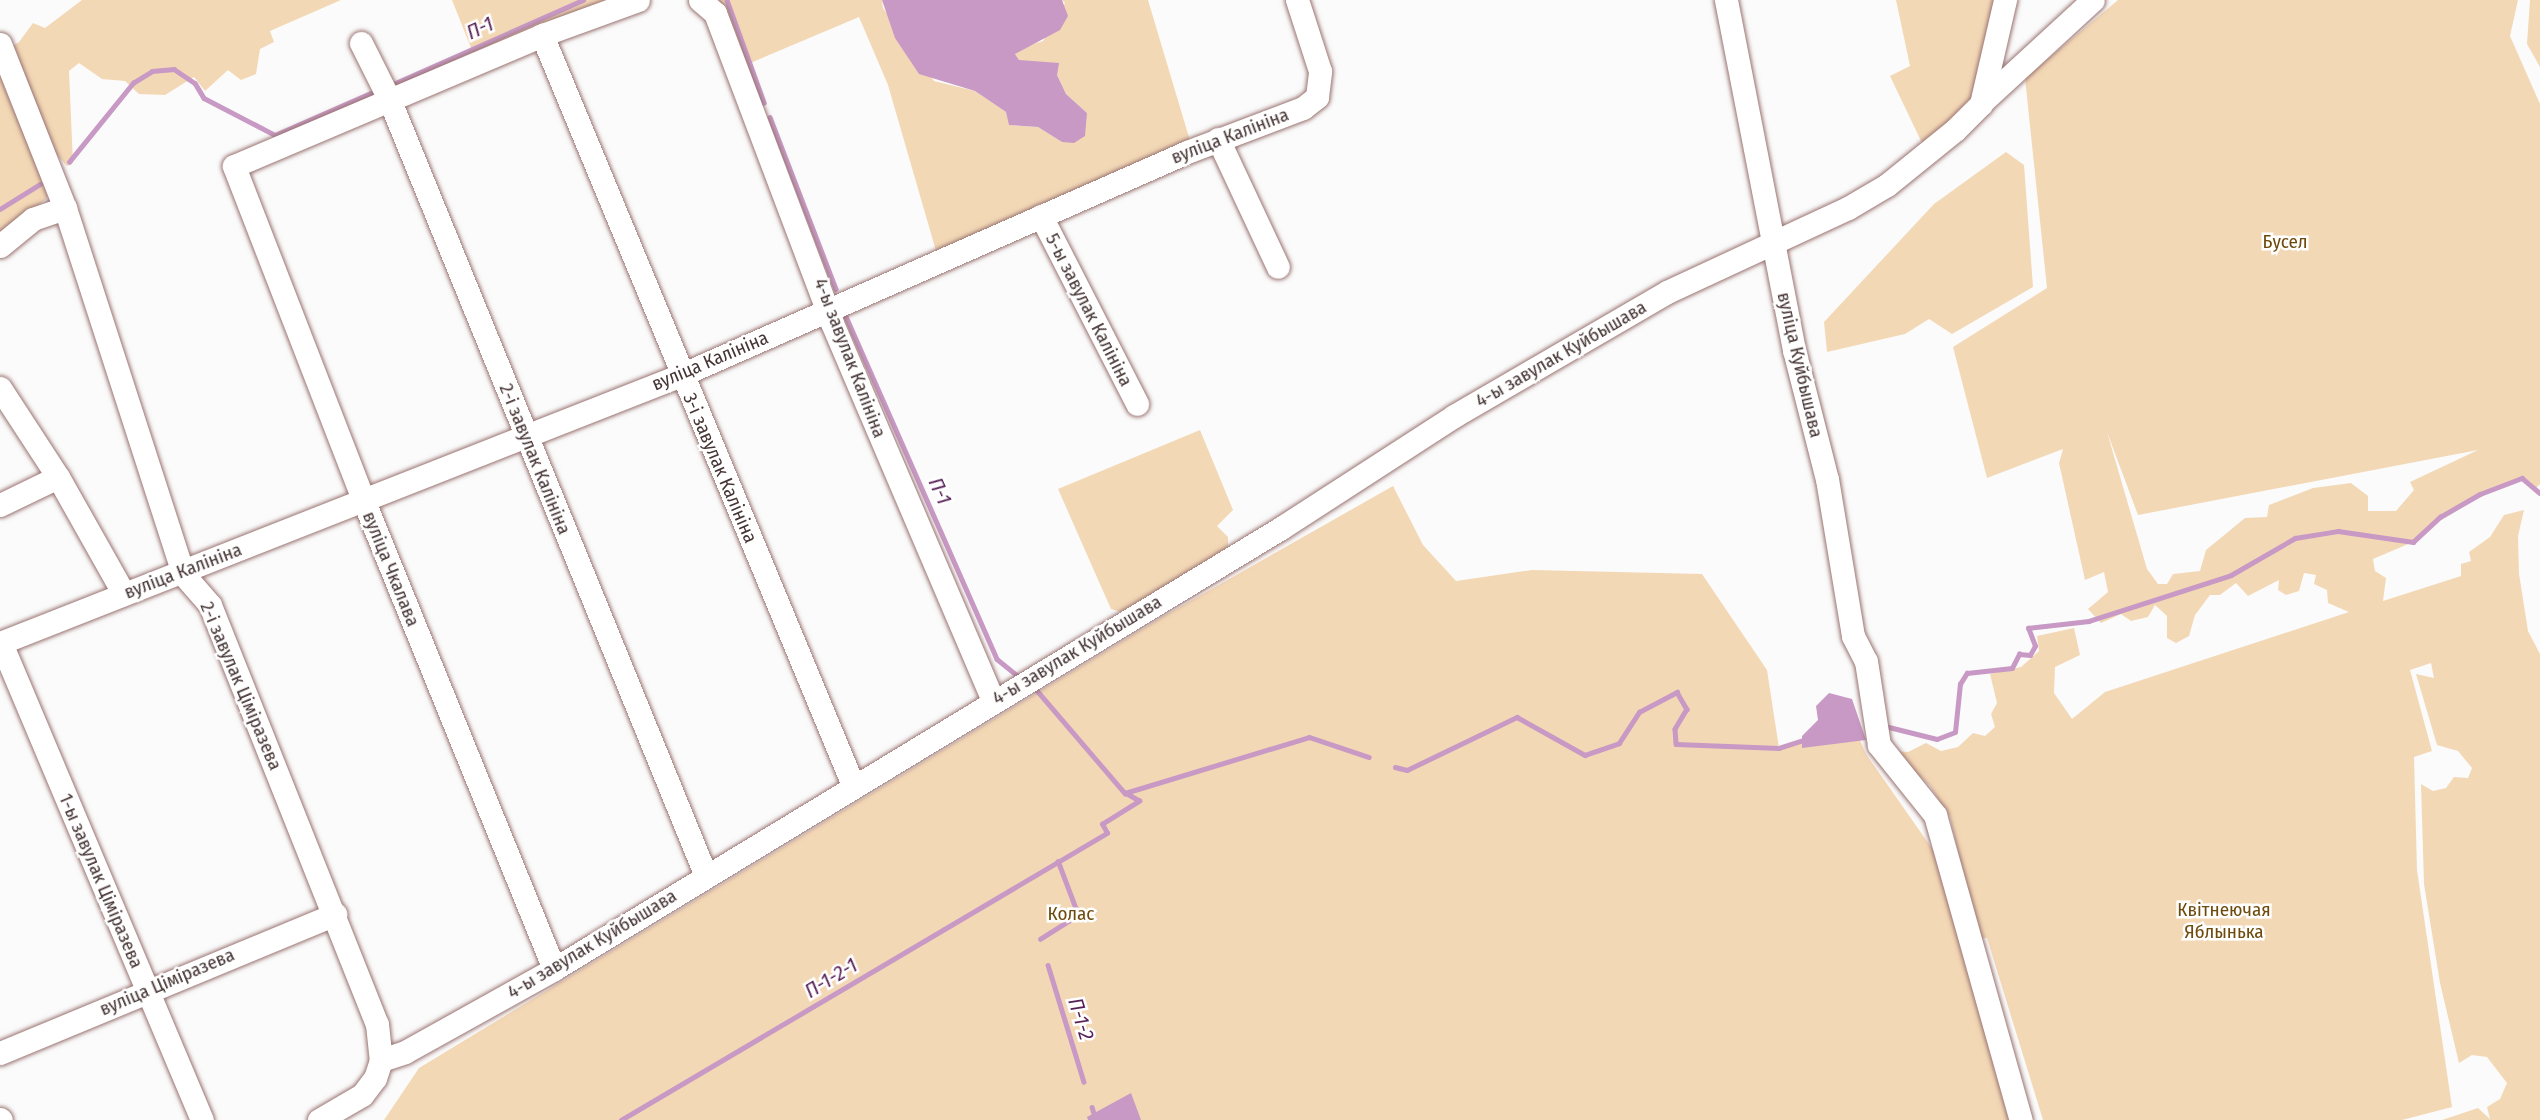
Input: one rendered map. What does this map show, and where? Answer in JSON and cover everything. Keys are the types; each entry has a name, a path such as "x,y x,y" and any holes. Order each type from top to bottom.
{"street":[{"path":"390,101 542,34 638,0"},
{"name":"вуліца Калініна","path":"0,643 124,594 183,574 363,499 681,375 828,308 1218,139 1303,107 1317,97 1320,71 1297,0"},
{"name":"вуліца Куйбышава","path":"1726,0 1794,350 1827,479 1853,636 1866,662 1875,729 1888,760 1918,789 1936,815 2021,1120"},
{"path":"1981,104 2006,0"},
{"name":"4-ы завулак Куйбышава","path":"381,1060 405,1052 554,969 993,700 1281,528 1466,409 1667,292 1848,208 1886,184 1981,104 2093,0"},
{"name":"4-ы завулак Калініна","path":"708,7 828,308 993,700"},
{"name":"3-і завулак Калініна","path":"542,34 853,785"},
{"name":"2-і завулак Калініна","path":"361,43 390,101 706,876"},
{"name":"2-і завулак Ціміразева","path":"0,44 47,154 183,574 210,605 377,1024 381,1060"},
{"name":"вуліца Чкалава","path":"390,101 234,166 363,499 554,969"},
{"path":"1218,139 1278,267"},
{"path":"0,246 33,219 65,208"},
{"name":"5-ы завулак Калініна","path":"1041,216 1137,404"},
{"path":"0,388 58,477 124,594"},
{"path":"0,505 58,477"},
{"name":"1-ы завулак Ціміразева","path":"0,643 202,1120"},
{"name":"вуліца Ціміразева","path":"0,1053 147,989 335,914"},
{"path":"319,1120 349,1113 375,1078 381,1060"}],"green space":[{"path":"82,0 341,0 270,31 274,42 260,49 256,74 241,80 228,70 205,91 194,77 165,95 139,94 125,81 102,79 79,63 69,71 73,163 67,166 54,152 47,198 0,238 0,54 19,42 33,23 45,28"},
{"path":"452,0 626,0 475,58"},
{"path":"707,0 882,0 883,8 934,81 975,91 1006,112 1010,125 1038,127 1062,142 1087,113 1066,94 1057,75 1019,60 1015,54 1018,49 1043,41 1065,3 1062,0 1148,0 1191,144 936,251 888,85 859,17 741,67"},
{"path":"1896,0 1999,0 1977,92 1950,125 1922,143 1890,76 1910,66"},
{"path":"2118,0 2518,0 2510,36 2540,104 2540,484 2535,489 2522,478 2480,494 2440,517 2413,542 2373,559 2375,571 2386,578 2383,601 2461,576 2461,564 2471,561 2469,552 2490,537 2504,515 2524,510 2518,536 2519,574 2528,631 2540,654 2540,1120 2442,1120 2478,1108 2490,1119 2487,1107 2500,1099 2507,1083 2487,1057 2472,1055 2459,1063 2440,983 2424,884 2421,784 2433,791 2446,788 2454,777 2468,778 2472,768 2458,751 2437,745 2416,674 2434,678 2431,663 2410,670 2432,751 2414,757 2417,870 2452,1107 2402,1120 2043,1120 1987,938 1978,938 1950,817 1930,786 1893,751 1908,752 1926,743 1941,751 1958,747 1973,733 1985,736 1995,727 1991,714 1997,703 1990,674 2021,667 2039,651 2037,636 2074,628 2080,655 2055,667 2054,693 2072,719 2105,692 2349,612 2328,603 2327,590 2314,584 2316,575 2304,573 2299,591 2286,595 2278,590 2279,580 2248,596 2236,583 2220,595 2210,595 2195,615 2189,636 2176,643 2167,638 2167,616 2155,605 2148,617 2131,621 2121,614 2101,623 2088,609 2108,592 2104,572 2085,580 2059,463 2063,449 1987,478 1953,347 2047,288 2025,78","holes":["2107,432 2138,515 2478,450 2410,482 2414,490 2396,511 2368,511 2368,496 2351,483 2313,488 2269,505 2267,517 2245,518 2206,550 2200,571 2173,574 2167,584 2158,584 2147,569"]},
{"path":"2530,0 2540,0 2540,67 2527,44"},
{"path":"2006,152 2024,165 2033,287 1952,334 1929,319 1905,334 1827,352 1824,322 1934,204"},
{"path":"1200,430 1233,510 1217,526 1228,537 1228,549 1121,612 1111,609 1058,489"},
{"name":"Колас","path":"1393,486 1423,545 1456,581 1532,570 1702,574 1767,670 1779,748 1853,724 1866,754 1938,857 2011,1120 384,1120 419,1068 1164,616"}],"shaded area":[{"path":"882,0 1062,0 1068,16 1060,30 1015,54 1019,60 1059,63 1057,75 1066,94 1087,113 1085,136 1074,143 1062,142 1038,127 1009,125 1006,112 975,91 919,74 895,38"},
{"path":"1829,693 1852,699 1866,740 1802,748 1802,736 1818,720 1816,706"},
{"path":"1131,1093 1141,1120 1088,1120 1087,1117"}],"waterway":[{"name":"П-1","path":"391,85 583,0"},
{"name":"П-1","path":"727,0 764,102"},
{"path":"69,162 133,83 152,71 174,69 195,83 204,98 275,135 373,92"},
{"name":"П-1","path":"770,117 836,289"},
{"path":"0,209 40,184"},
{"name":"П-1","path":"844,312 997,659 1017,675"},
{"path":"1889,727 1937,739 1955,732 1960,684 1967,673 2012,668 2019,654 2030,655 2035,646 2028,628 2089,621 2231,575 2295,538 2338,531 2413,542 2440,517 2480,494 2522,478 2540,493"},
{"name":"П-1","path":"1034,687 1125,793 1309,737 1369,757"},
{"path":"1395,767 1407,770 1517,717 1585,755 1619,743 1639,712 1677,692 1687,709 1675,729 1676,744 1779,748 1806,739"},
{"name":"П-1-2","path":"1040,939 1078,915 1058,862 1107,833 1102,824 1139,801 1125,793"},
{"name":"П-1-2-1","path":"621,1120 1058,862"},
{"name":"П-1-2","path":"1048,965 1084,1082"},
{"name":"П-1-2","path":"1092,1107 1096,1120"}],"park label":[{"name":"Бусел","path":"2285,242"},
{"name":"Квітнеючая Яблынька","path":"2224,921"}]}
